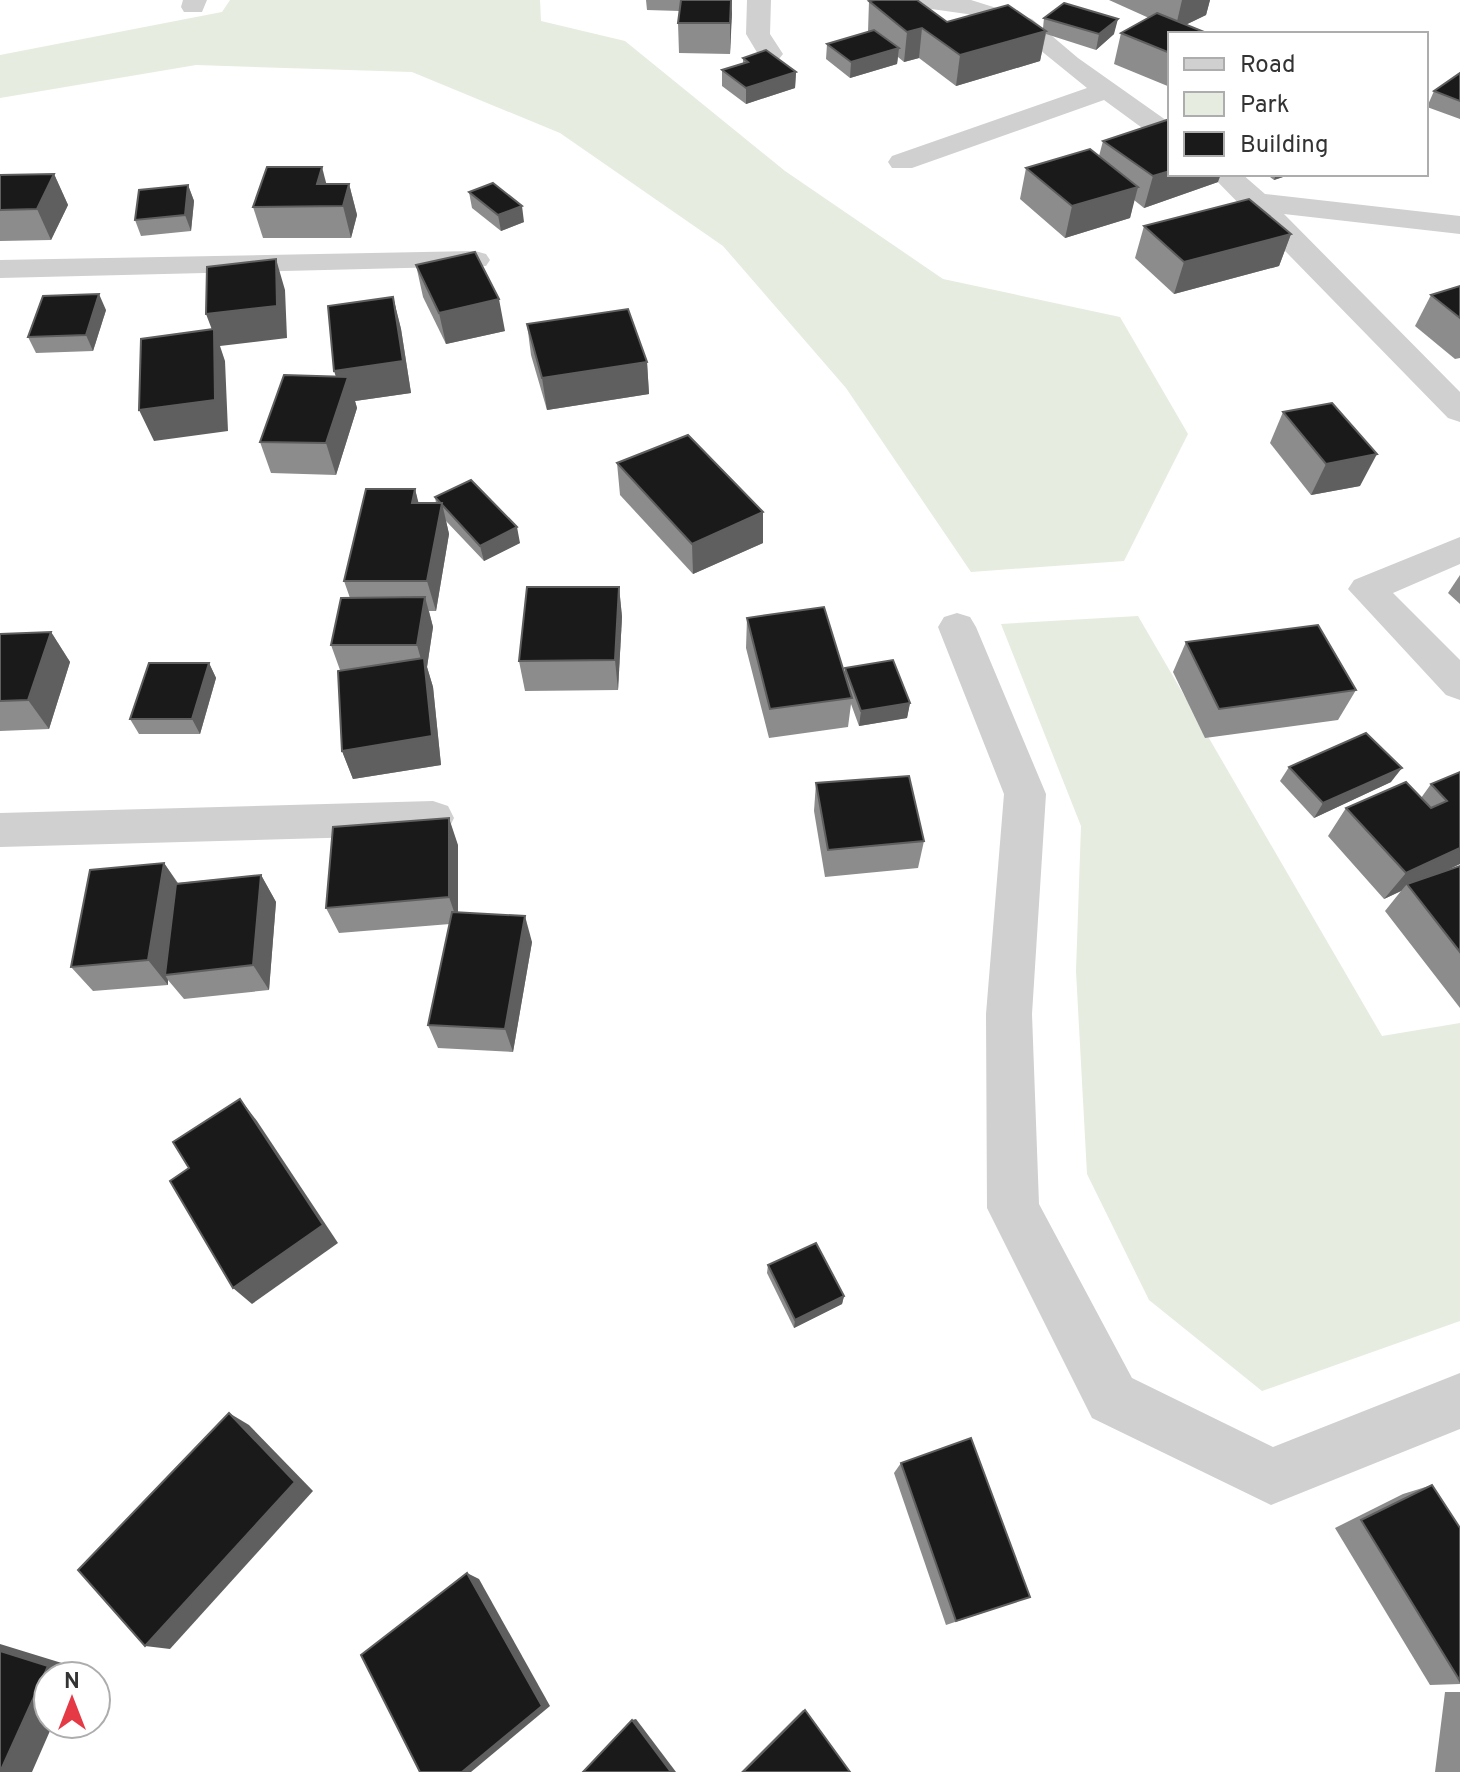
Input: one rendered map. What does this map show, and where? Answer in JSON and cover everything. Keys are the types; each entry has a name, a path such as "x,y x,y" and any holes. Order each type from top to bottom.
{"street":[{"path":"759,0 758,34 770,54"},
{"path":"911,0 970,7 1023,24 1168,134"},
{"path":"902,162 1107,90"},
{"path":"1226,176 1257,202 1460,411"},
{"path":"1257,202 1460,225"},
{"path":"0,269 475,260"},
{"path":"1460,550 1367,589 1460,685"},
{"path":"957,627 1025,794 1009,1014 1013,1208 1112,1398 1271,1476 1460,1401"},
{"path":"0,830 433,818"}],"green space":[{"path":"230,0 540,0 541,21 625,41 785,171 943,279 1120,317 1188,434 1124,561 971,572 846,388 723,246 560,133 412,72 196,65 0,98 0,55 222,12"},
{"path":"1138,616 1382,1036 1460,1023 1460,1321 1262,1391 1149,1300 1087,1174 1076,971 1081,826 1001,624"}],"building":[{"path":"681,0 731,0 730,23 678,23"},
{"path":"917,0 947,22 1008,5 1046,31 960,55 922,28 907,32 869,1"},
{"path":"1064,3 1118,19 1099,34 1044,18"},
{"path":"1157,13 1204,32 1168,32 1168,52 1121,33"},
{"path":"874,30 899,48 851,62 827,44"},
{"path":"766,50 796,72 746,88 722,70 748,62 743,58"},
{"path":"1460,73 1460,101 1434,91"},
{"path":"1168,120 1168,172 1153,176 1103,141"},
{"path":"1090,149 1138,187 1072,206 1026,168"},
{"path":"267,167 322,167 317,184 349,184 343,206 253,207"},
{"path":"54,174 37,209 0,210 0,175"},
{"path":"493,183 522,206 498,215 469,192"},
{"path":"188,185 185,215 135,220 139,190"},
{"path":"1249,199 1291,234 1184,262 1144,226"},
{"path":"475,252 499,299 439,313 416,265"},
{"path":"276,259 277,306 206,314 207,267"},
{"path":"1460,286 1460,318 1431,295"},
{"path":"99,294 86,335 28,337 43,296"},
{"path":"393,297 403,361 334,371 328,306"},
{"path":"628,309 647,362 542,378 527,324"},
{"path":"214,329 215,400 139,410 141,339"},
{"path":"284,375 348,377 326,443 260,442"},
{"path":"1332,403 1377,454 1326,464 1283,412"},
{"path":"688,435 763,512 692,544 617,463"},
{"path":"471,480 517,527 480,546 435,497"},
{"path":"366,489 415,489 412,503 442,503 427,581 344,581"},
{"path":"527,587 619,587 615,660 519,661"},
{"path":"425,597 417,645 331,645 341,598"},
{"path":"824,607 852,698 770,709 747,618"},
{"path":"1318,625 1356,690 1219,709 1186,642"},
{"path":"51,632 28,700 0,701 0,634"},
{"path":"424,658 432,736 342,751 338,671"},
{"path":"893,660 910,703 861,711 845,668"},
{"path":"149,663 209,663 192,719 130,719"},
{"path":"1366,733 1402,768 1323,803 1289,767"},
{"path":"1460,772 1460,848 1406,873 1346,808 1406,782 1431,808 1447,801 1431,784"},
{"path":"909,776 924,841 828,850 816,783"},
{"path":"449,818 449,897 326,908 333,827"},
{"path":"164,863 148,960 71,967 90,870"},
{"path":"1460,866 1460,952 1407,884"},
{"path":"261,875 253,965 165,975 176,884"},
{"path":"452,912 525,916 505,1029 428,1025"},
{"path":"240,1099 323,1225 233,1288 170,1181 189,1168 173,1142"},
{"path":"816,1243 844,1296 795,1320 768,1265"},
{"path":"229,1413 295,1482 145,1646 78,1570"},
{"path":"971,1438 1030,1597 956,1621 901,1463"},
{"path":"1432,1485 1460,1528 1460,1681 1361,1520"},
{"path":"467,1573 542,1706 462,1772 420,1772 361,1655"},
{"path":"0,1651 32,1661 32,1701 0,1772"},
{"path":"805,1710 850,1772 743,1772"},
{"path":"632,1720 671,1772 583,1772"}]}
